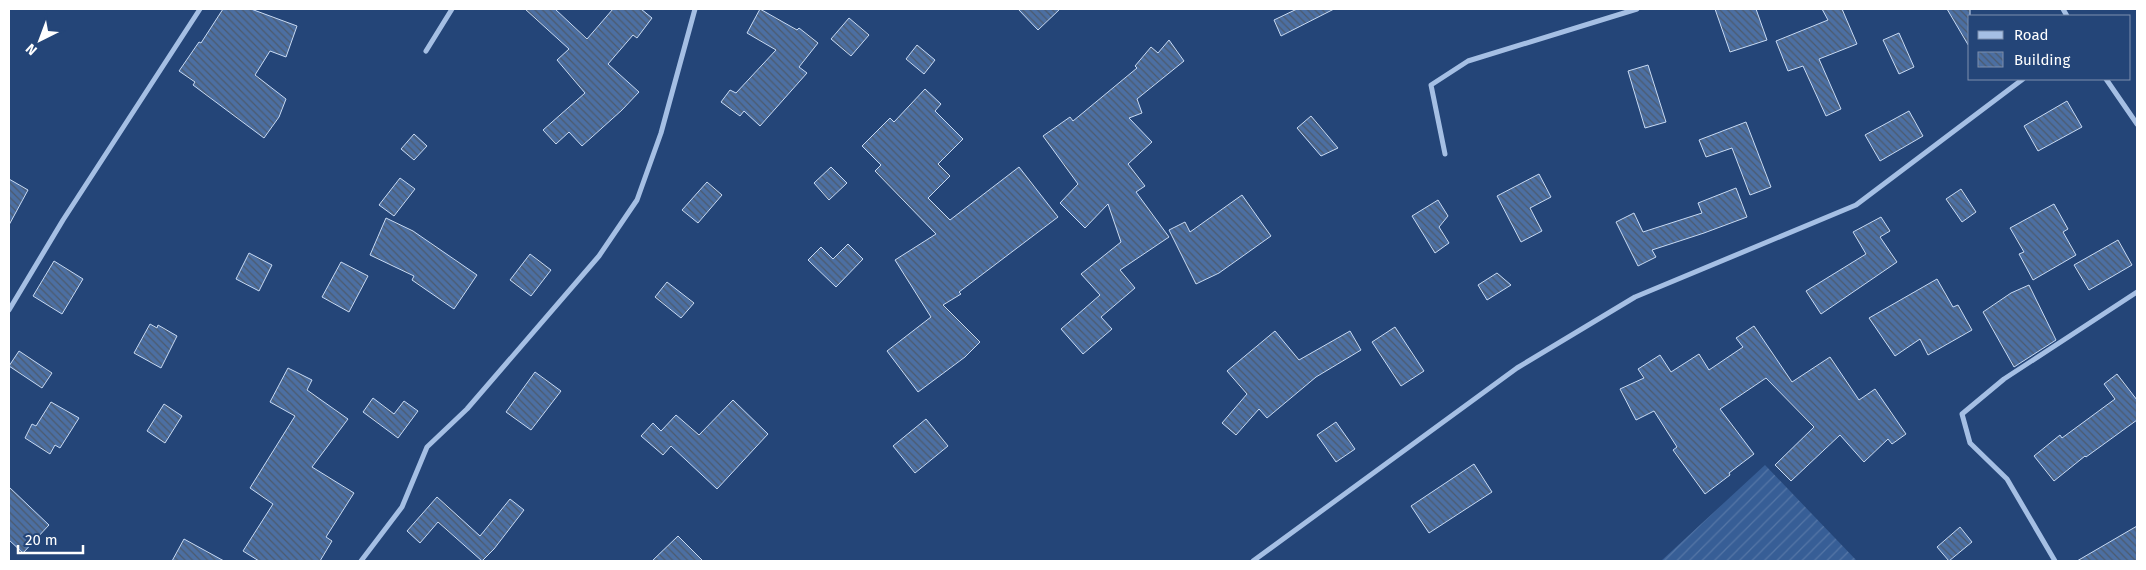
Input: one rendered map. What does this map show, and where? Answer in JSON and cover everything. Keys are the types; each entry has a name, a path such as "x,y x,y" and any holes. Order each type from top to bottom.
{"street":[{"path":"9,310 68,212 200,9"},
{"path":"426,51 452,9"},
{"path":"361,561 402,507 427,447 467,409 599,256 637,200 661,133 695,9"},
{"path":"1445,154 1431,85 1468,61 1637,9"},
{"path":"1253,561 1517,368 1635,297 1856,206 2022,80"},
{"path":"2107,80 2137,124"},
{"path":"2055,561 2007,479 1970,443 1962,414 2004,379 2137,292"}],"shaded area":[{"path":"1765,465 1857,561 1661,561"}],"building":[{"path":"223,9 251,9 297,26 286,57 270,51 255,75 286,99 279,117 264,138 193,85 195,82 179,71 199,42 201,43"},
{"path":"525,9 555,9 587,39 613,9 641,9 652,18 637,38 633,35 608,64 639,92 582,146 569,132 556,144 543,130 585,93 557,60 569,49"},
{"path":"760,9 797,30 799,28 818,43 799,67 807,73 760,126 744,111 740,116 721,102 730,90 736,93 776,50 747,33"},
{"path":"1018,9 1060,9 1038,30"},
{"path":"1297,9 1334,9 1281,36 1274,20"},
{"path":"1715,9 1756,9 1767,40 1730,52"},
{"path":"1822,9 1842,9 1857,44 1819,59 1841,109 1826,116 1803,66 1788,71 1776,41 1828,20"},
{"path":"1947,9 1970,9 1970,15 1968,15 1968,45"},
{"path":"849,18 869,35 851,56 831,39"},
{"path":"1899,33 1914,67 1899,74 1883,40"},
{"path":"1169,40 1184,61 1137,99 1142,113 1129,118 1152,142 1128,164 1145,186 1136,192 1169,237 1120,270 1135,288 1101,317 1112,329 1083,354 1061,329 1100,295 1081,274 1121,242 1108,204 1085,228 1060,203 1078,184 1043,136 1070,117 1073,121 1137,68 1135,66 1151,47 1158,53"},
{"path":"917,45 935,60 924,74 906,59"},
{"path":"1648,65 1666,122 1645,128 1628,71"},
{"path":"925,89 941,104 935,111 963,139 938,164 950,176 928,198 950,220 1019,167 1058,217 959,292 961,294 943,305 980,342 965,357 918,392 887,351 931,317 895,260 936,234 875,171 881,165 862,146 890,118 894,122"},
{"path":"2067,101 2082,127 2038,151 2024,126"},
{"path":"1909,111 1923,136 1880,161 1865,135"},
{"path":"1311,116 1338,148 1321,156 1297,128"},
{"path":"1746,122 1771,187 1750,195 1732,148 1706,157 1699,140"},
{"path":"414,134 427,146 414,160 401,149"},
{"path":"831,167 847,183 829,200 814,183"},
{"path":"1539,174 1551,197 1530,208 1542,231 1521,242 1497,196"},
{"path":"400,178 415,189 394,216 379,205"},
{"path":"9,179 28,190 9,225"},
{"path":"707,182 722,195 698,223 682,210"},
{"path":"1736,188 1747,217 1652,250 1656,257 1638,266 1616,222 1634,213 1643,232 1702,213 1698,203"},
{"path":"1961,189 1976,212 1962,222 1946,199"},
{"path":"1242,195 1271,236 1219,273 1196,284 1169,230 1185,222 1190,232"},
{"path":"1438,200 1448,216 1439,227 1449,243 1435,253 1412,216"},
{"path":"2054,204 2068,229 2063,232 2076,255 2033,280 2019,254 2024,252 2010,228"},
{"path":"1881,217 1890,231 1880,237 1897,262 1821,314 1806,291 1866,254 1853,232"},
{"path":"386,218 413,231 477,275 454,309 412,280 414,276 370,255"},
{"path":"2118,240 2132,265 2089,290 2074,265"},
{"path":"848,244 863,259 836,287 808,260 821,247 833,259"},
{"path":"249,253 272,265 259,291 236,279"},
{"path":"530,254 551,270 531,296 510,280"},
{"path":"54,261 83,279 62,314 33,296"},
{"path":"341,262 368,276 349,312 322,297"},
{"path":"1497,273 1511,285 1487,300 1478,285"},
{"path":"1937,279 1953,307 1958,305 1972,330 1928,355 1920,339 1895,356 1869,318"},
{"path":"667,282 694,303 681,318 655,297"},
{"path":"2029,285 2056,340 2014,367 1983,312 2011,293"},
{"path":"150,324 157,328 158,325 177,336 161,368 134,353"},
{"path":"1754,326 1792,382 1830,357 1859,400 1875,389 1906,434 1892,444 1888,439 1864,462 1840,435 1791,481 1775,465 1814,427 1766,378 1720,409 1754,454 1705,494 1673,450 1677,447 1654,411 1636,420 1620,389 1644,378 1638,369 1660,355 1671,372 1699,354 1709,370 1743,347 1736,338"},
{"path":"1395,327 1424,371 1401,386 1372,342"},
{"path":"1275,331 1299,360 1350,331 1361,350 1316,377 1267,418 1259,409 1236,435 1222,423 1247,394 1227,371"},
{"path":"19,351 52,373 42,388 9,366"},
{"path":"288,368 312,380 307,390 348,419 312,467 354,493 326,537 332,541 320,561 259,561 243,551 273,504 250,488 295,416 270,402"},
{"path":"535,372 561,391 531,430 506,412"},
{"path":"2117,374 2137,400 2137,420 2085,456 2054,481 2034,456 2060,435 2062,438 2115,399 2104,384"},
{"path":"373,398 394,414 404,401 418,411 398,438 363,412"},
{"path":"733,400 768,434 717,489 671,446 663,455 641,436 653,423 661,431 676,415 699,435"},
{"path":"51,402 79,418 60,448 55,445 50,454 25,438 32,424 36,426"},
{"path":"164,404 182,416 165,443 147,431"},
{"path":"926,419 948,446 915,473 893,446"},
{"path":"1336,422 1355,449 1336,462 1317,435"},
{"path":"1474,464 1492,492 1429,533 1411,506"},
{"path":"9,487 49,525 23,553 9,540"},
{"path":"437,497 480,536 510,499 524,510 494,549 482,561 438,522 420,543 407,531"},
{"path":"2137,526 2137,561 2077,561"},
{"path":"1960,527 1972,542 1949,561 1937,547"},
{"path":"678,536 703,561 652,561"},
{"path":"184,539 224,561 172,561"}]}
